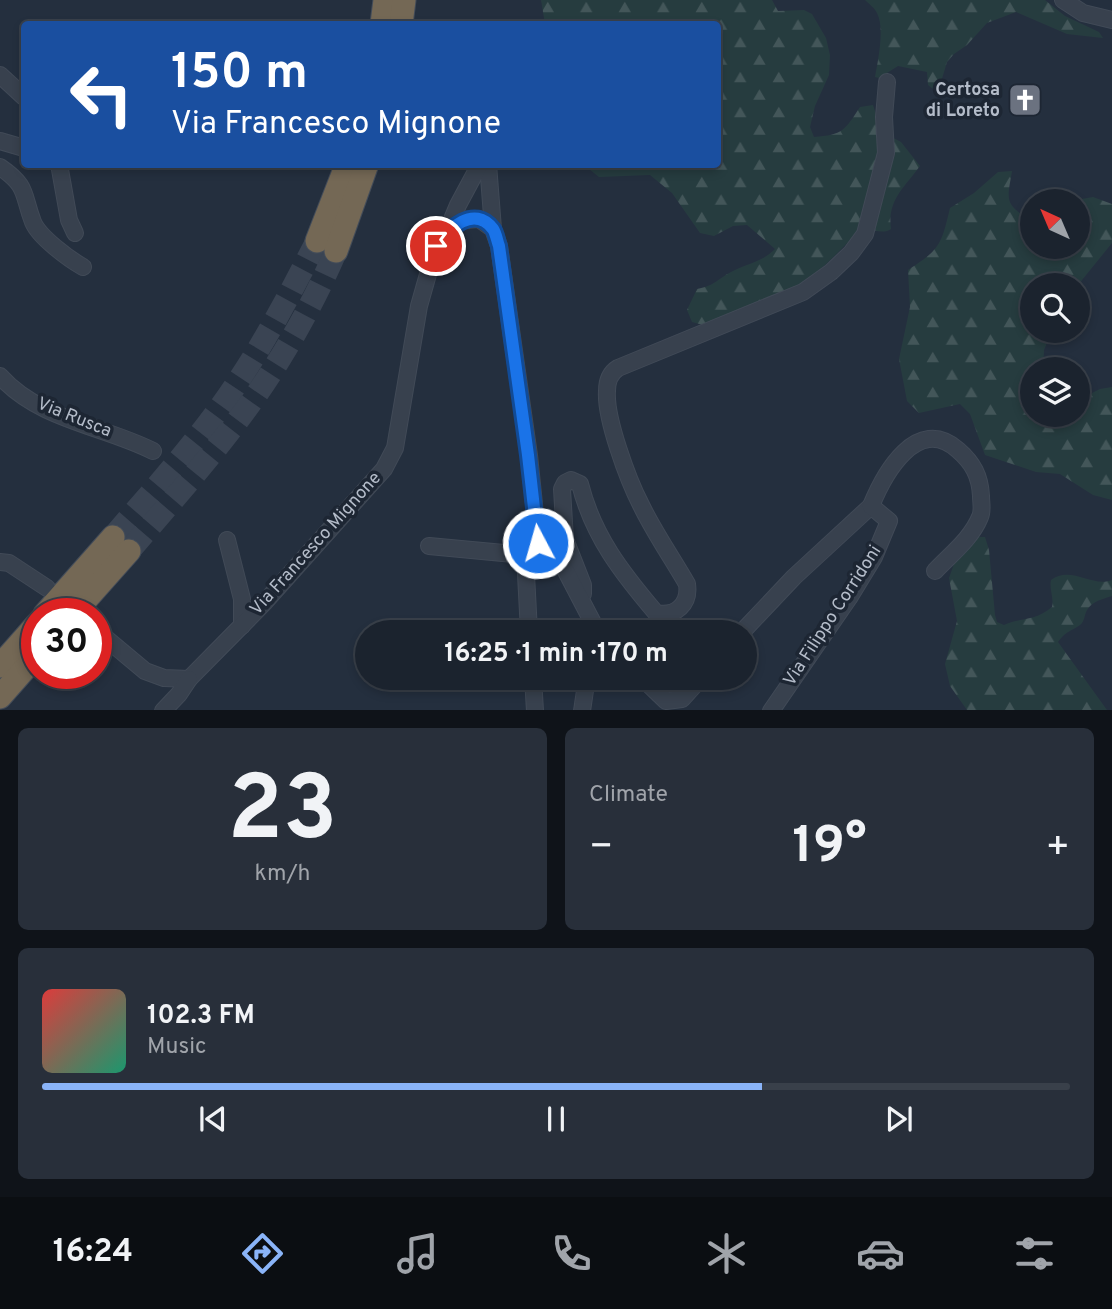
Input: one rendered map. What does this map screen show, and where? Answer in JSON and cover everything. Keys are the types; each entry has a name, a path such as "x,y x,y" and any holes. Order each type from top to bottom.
{"highway":[{"path":"382,21 385,0"},
{"path":"401,21 404,0"},
{"path":"346,168 326,246 365,168"},
{"path":"62,598 121,544 84,598"},
{"path":"0,666 21,642"},
{"path":"0,697 21,673"}],"street":[{"path":"1063,0 1083,13 1112,20"},
{"path":"0,75 21,94"},
{"path":"582,603 583,584 565,539 562,489 565,483 571,480 580,484 587,511 600,539 656,614 678,611 687,599 687,584 641,506 630,480 606,393 612,372 803,292 831,272 865,233 873,210 886,153 884,117 887,82"},
{"path":"0,141 21,147"},
{"path":"0,167 14,176 24,190 34,225 69,258 83,267"},
{"path":"60,168 69,220 75,233"},
{"name":"Via Francesco Mignone","path":"163,710 384,469 395,448 419,306 436,246 448,229 478,168"},
{"path":"488,168 493,229 499,246 538,543"},
{"path":"448,229 464,220 479,219 493,229"},
{"name":"Via Rusca","path":"0,376 40,407 136,442 153,451"},
{"path":"753,620 794,577 871,506 888,469 906,450 924,440 940,439 968,458 979,477 982,514 971,534 935,571"},
{"name":"Via Filippo Corridoni","path":"771,710 849,598 874,557 889,521 871,506"},
{"path":"227,540 242,599 242,626"},
{"path":"429,546 525,555 538,543"},
{"path":"538,543 547,545 557,554 591,620"},
{"path":"525,555 528,620"},
{"path":"0,562 9,563 47,588"},
{"path":"112,643 145,671 164,678 189,679"},
{"path":"534,690 535,710"},
{"path":"582,710 585,690"},
{"path":"655,690 666,701 682,699 690,690"}],"green space":[{"path":"541,0 772,0 778,11 804,10 812,14 826,38 830,55 829,75 815,106 810,127 814,137 837,133 846,126 860,107 873,105 882,132 901,142 920,166 894,202 891,229 883,232 860,230 816,273 785,294 703,325 692,322 687,310 697,289 759,260 775,249 747,225 733,226 714,236 700,233 672,193 650,175 599,177 588,168 721,168 721,21 544,21"},
{"path":"865,0 1045,0 1065,16 1099,32 1103,38 1067,34 1016,12 987,23 947,62 941,82 933,89 928,85 927,72 898,66 879,78 875,77 880,44 879,19 876,11"},
{"path":"1012,171 1009,199 1020,213 1020,259 1090,259 1090,198 1112,204 1112,243 1088,273 1020,273 1020,343 1047,343 1044,357 1020,357 1020,427 1090,427 1090,394 1112,387 1112,500 1093,495 1060,474 1036,472 985,455 970,414 960,404 919,413 907,401 899,359 910,307 908,270 927,257 938,245 950,208 974,193 998,172"},
{"path":"978,537 985,537 989,550 995,615 997,622 1004,625 1039,615 1052,607 1051,580 1059,576 1104,582 1112,580 1112,596 1092,604 1082,623 1058,642 1107,710 967,710 950,686 945,664 957,621 949,578 954,564"}],"tunnel":[{"path":"113,537 192,445 235,386 268,333 317,241"},
{"path":"129,551 252,401 298,328 336,251"}],"place":[{"name":"Certosa di Loreto","path":"1025,100"}],"route":[{"path":"436,246 448,229 464,220 479,219 493,229 499,246 538,543"}]}
